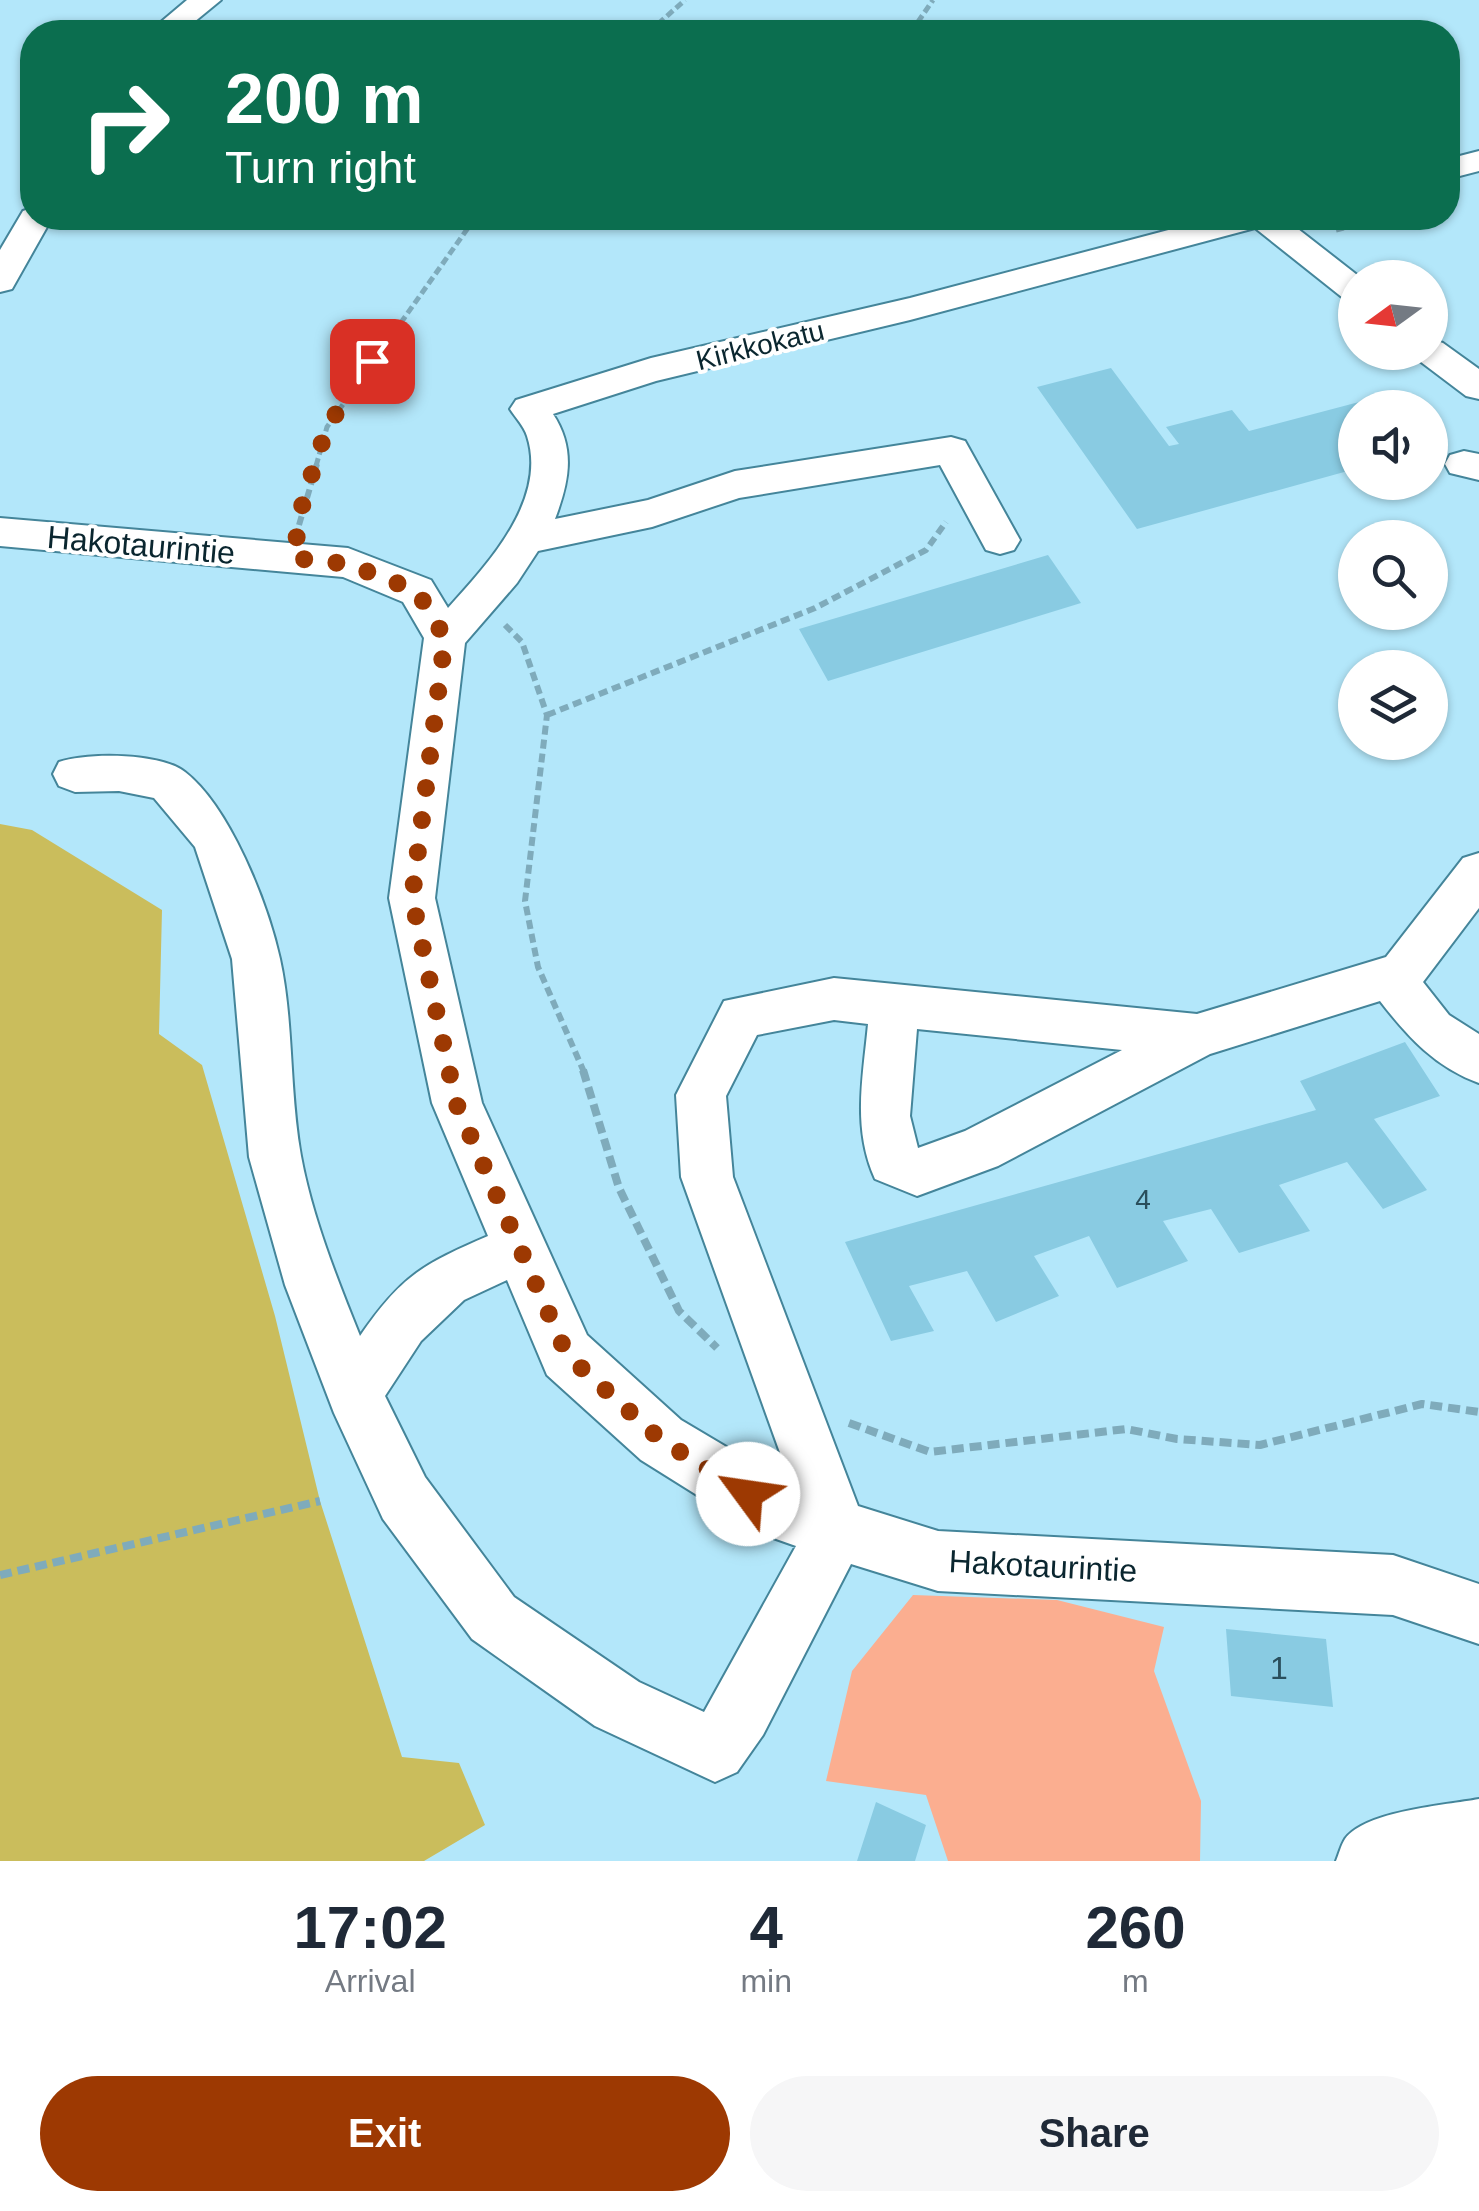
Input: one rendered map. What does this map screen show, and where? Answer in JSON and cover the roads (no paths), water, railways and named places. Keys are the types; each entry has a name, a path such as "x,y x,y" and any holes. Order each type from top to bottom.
{"street":[{"path":"180,20 206,0"},
{"path":"0,281 28,230"},
{"name":"Kirkkokatu","path":"462,620 526,539 550,480 546,435 528,409 661,369 906,310 1207,230"},
{"path":"1279,230 1338,277"},
{"path":"1448,365 1479,388"},
{"path":"526,539 652,513 735,485 951,450 1000,540"},
{"name":"Hakotaurintie","path":"0,532 348,564 417,591 462,620 412,898 456,1103 567,1355 661,1440 777,1511 938,1561 1393,1585 1479,1614"},
{"path":"75,774 119,773 168,783 215,840 256,959 275,1157 312,1285 354,1393 404,1498 493,1618 617,1704 715,1750 742,1713 837,1530 706,1176 701,1094 741,1016 834,999 1196,1036"},
{"path":"895,1005 884,1116 893,1162 917,1172 980,1149 1196,1036 1402,973 1479,872"},
{"path":"1390,977 1432,1030 1479,1062"},
{"path":"354,1393 402,1322 446,1281 518,1248"},
{"path":"1369,1861 1385,1849 1479,1831"}]}
